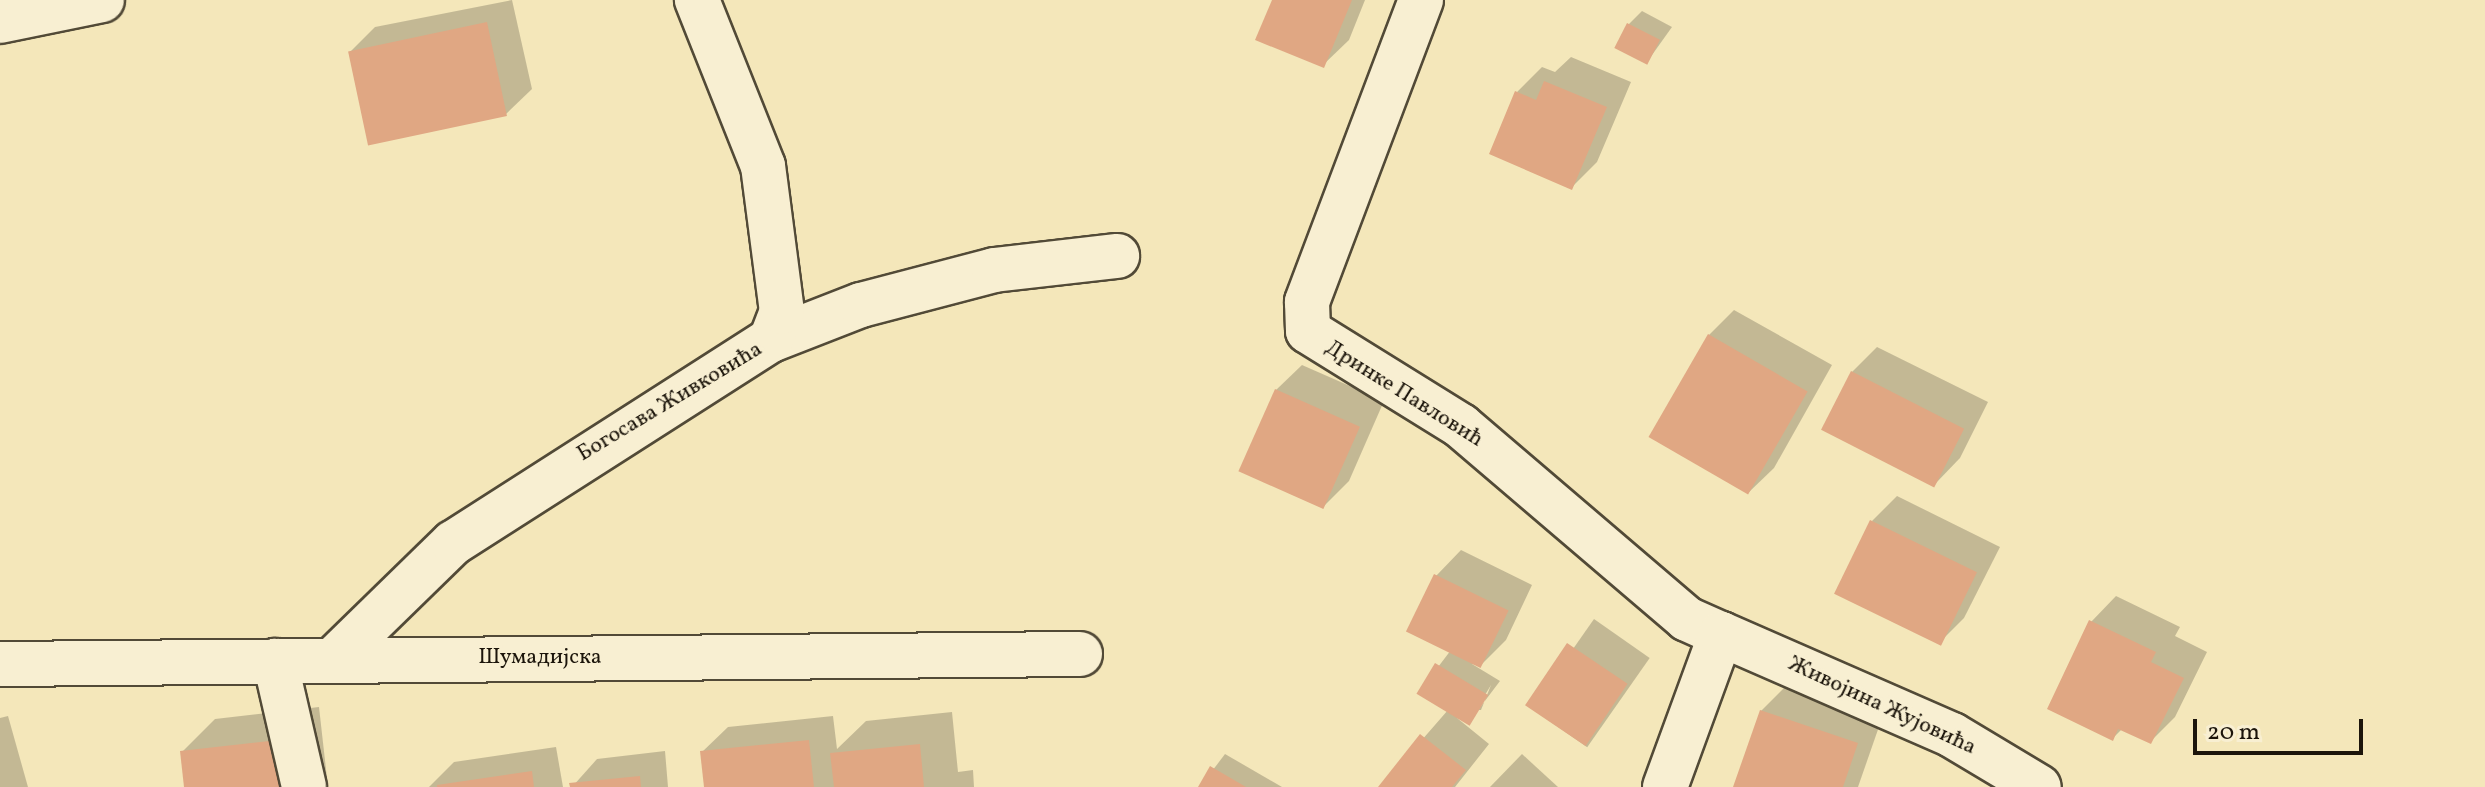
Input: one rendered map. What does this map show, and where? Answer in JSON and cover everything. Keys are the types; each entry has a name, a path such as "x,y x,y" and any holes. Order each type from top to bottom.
{"street":[{"path":"0,21 102,0"},
{"name":"Богосава Живковића","path":"333,660 453,543 771,340 782,312 763,166 697,0"},
{"name":"Дринке Павловић","path":"1421,0 1307,302 1308,331 1461,426 1687,619 1721,634"},
{"path":"771,340 861,305 994,270 1117,256"},
{"path":"1665,787 1721,634"},
{"name":"Живојина Жујовића","path":"1721,634 1952,735 2039,787"},
{"name":"Шумадијска","path":"0,664 1080,654"},
{"path":"275,661 304,787"}],"building":[{"path":"1272,0 1352,0 1324,68 1255,40"},
{"path":"487,22 507,116 368,145 348,52"},
{"path":"1627,23 1660,40 1647,65 1614,48"},
{"path":"1544,81 1607,107 1572,190 1489,154 1515,91 1536,100"},
{"path":"1708,334 1808,391 1748,495 1648,437"},
{"path":"1851,371 1964,429 1934,487 1821,430"},
{"path":"1275,389 1360,427 1323,509 1238,471"},
{"path":"1870,520 1977,572 1941,646 1834,594"},
{"path":"1434,574 1509,610 1481,668 1406,632"},
{"path":"2089,620 2156,652 2151,662 2184,678 2151,744 2118,729 2113,741 2047,709"},
{"path":"1567,643 1628,684 1586,746 1525,705"},
{"path":"1435,663 1488,695 1470,726 1416,694"},
{"path":"1760,710 1858,743 1843,787 1733,787"},
{"path":"1420,734 1466,770 1452,787 1378,787"},
{"path":"287,739 292,787 184,787 180,751"},
{"path":"809,740 814,787 704,787 700,751"},
{"path":"920,744 924,787 834,787 830,753"},
{"path":"1210,766 1246,787 1198,787"},
{"path":"532,771 534,787 437,787 437,785"},
{"path":"640,776 641,787 570,787 569,783"}]}
